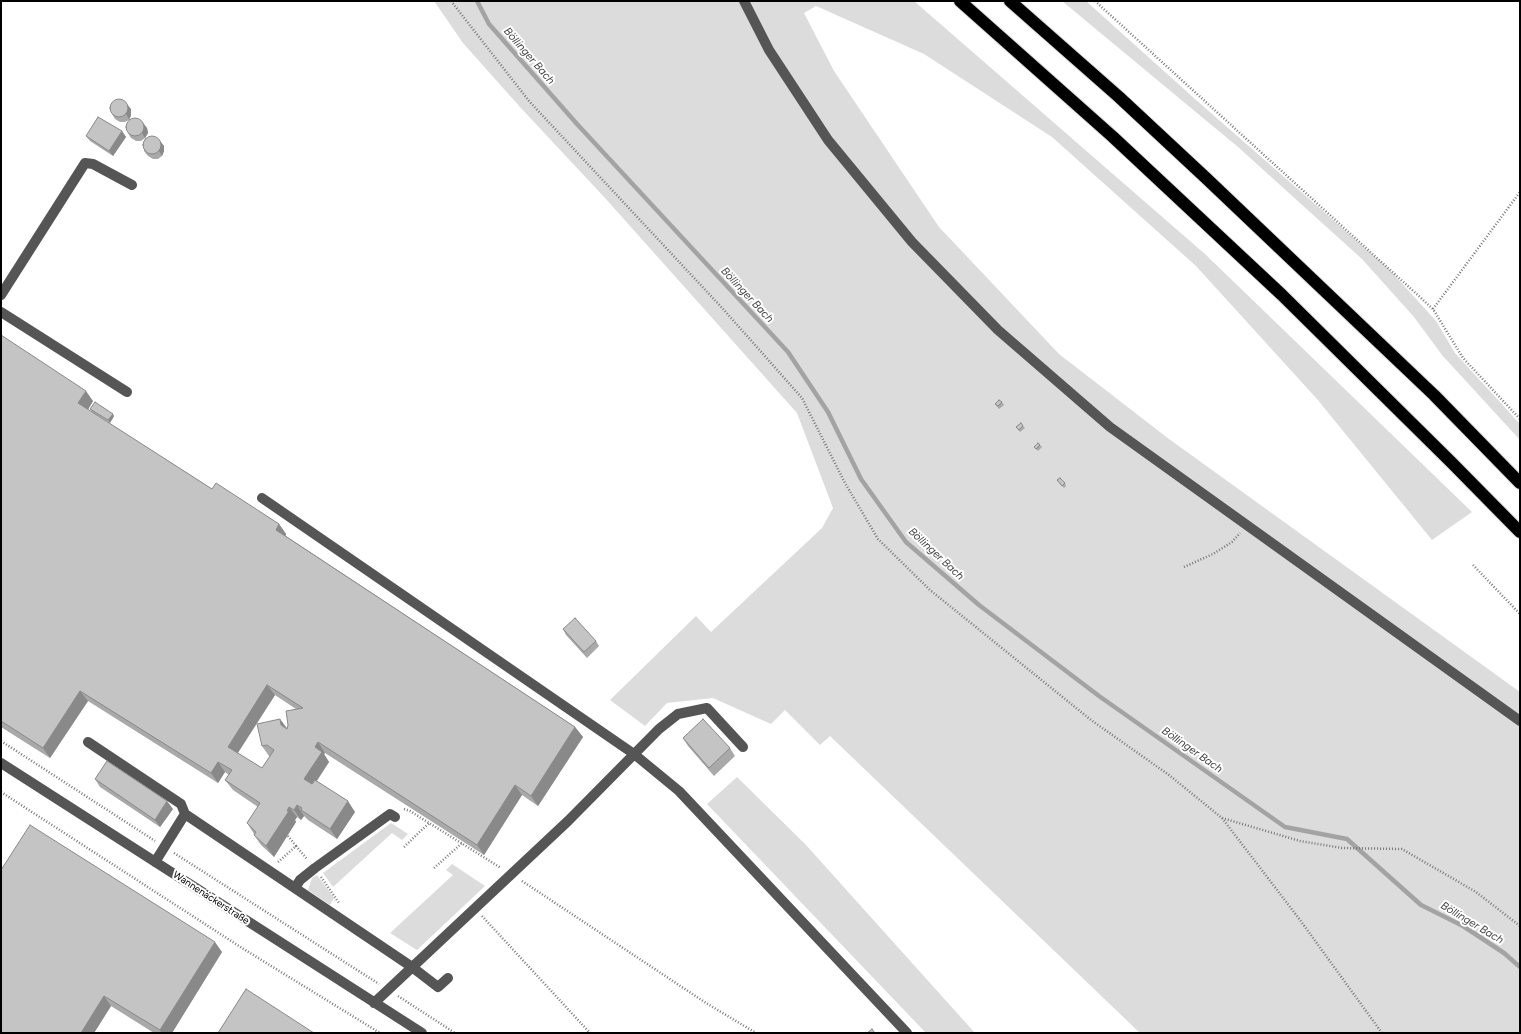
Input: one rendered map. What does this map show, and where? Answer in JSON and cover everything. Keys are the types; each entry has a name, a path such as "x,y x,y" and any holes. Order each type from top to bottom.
{"highway":[{"path":"960,1 1107,132 1282,295 1442,452 1520,532"},
{"path":"1010,1 1119,97 1302,268 1434,395 1520,484"}],"street":[{"path":"744,1 769,50 828,140 912,242 998,330 1110,427 1520,721"},
{"path":"1,295 85,163 93,164 132,185"},
{"path":"1,312 127,392"},
{"path":"262,498 634,754 679,791 907,1033"},
{"path":"374,1003 568,821 659,729 678,714 707,708 743,747"},
{"path":"88,742 181,804 185,814 412,967 438,987 448,978"},
{"name":"Wannenäckerstraße","path":"1,762 422,1033"},
{"path":"155,862 185,814"},
{"path":"295,888 300,880 314,868 390,814 395,816"}],"path":[{"path":"451,1 529,101 724,310 802,398 845,483 878,538 930,590 1084,715 1169,776 1222,818 1300,920 1382,1033"},
{"path":"1095,1 1432,309 1463,358 1520,419"},
{"path":"1432,309 1520,192"},
{"path":"1184,567 1213,554 1232,542 1247,525"},
{"path":"1473,566 1520,614"},
{"path":"1,741 456,1033"},
{"path":"1,792 242,948 380,1033"},
{"path":"410,810 666,975 706,1003 756,1033"},
{"path":"1222,818 1300,841 1342,848 1402,849 1476,892 1520,926"},
{"path":"404,846 430,823"},
{"path":"288,836 314,868 341,906"},
{"path":"434,868 462,843"},
{"path":"273,858 278,862 296,846"},
{"path":"475,908 590,1033"}],"shaded area":[{"path":"434,1 914,1 1206,255 1472,512 1432,540 1317,399 1196,266 1052,137 924,54 816,6 804,13 834,71 939,227 1059,354 1169,439 1520,692 1520,1033 1140,1033 830,736 820,745 785,710 771,724 713,698 667,703 645,726 610,700 696,616 711,632 822,528 833,508 797,413 605,198 520,107 463,43"},
{"path":"1062,1 1086,1 1195,99 1388,268 1436,321 1455,353 1520,424 1520,440 1442,355 1414,317 1362,259 1238,147"},
{"path":"737,777 806,845 975,1033 926,1033 707,804"},
{"path":"391,823 408,834 402,840 392,833 333,887 323,873"},
{"path":"452,864 485,886 417,950 390,933 453,875 446,870"},
{"path":"317,875 334,898 330,905 308,890 312,878"}],"building":[{"path":"119,99 125,102 128,108 125,114 119,117 113,114 110,108 113,102"},
{"path":"98,117 122,131 109,151 86,136"},
{"path":"135,118 141,121 144,127 141,133 135,136 129,133 126,127 129,121"},
{"path":"152,136 158,139 161,145 158,151 152,154 146,151 143,145 146,139"},
{"path":"1,335 86,391 78,403 212,489 216,483 279,524 276,530 575,727 531,796 515,785 477,845 318,742 315,747 322,752 304,779 312,784 315,780 348,801 330,829 301,810 302,808 297,805 294,810 289,807 287,811 289,811 266,846 254,835 256,832 247,823 260,803 225,780 232,770 218,762 211,773 80,691 43,748 1,721","holes":["267,685 303,708 286,711 288,725 287,729 281,725 280,719 257,724 262,746 267,745 274,750 262,768 228,747"]},
{"path":"999,400 1002,402 998,406 995,404"},
{"path":"95,402 113,414 108,420 90,409"},
{"path":"1021,423 1023,426 1019,430 1016,427"},
{"path":"1038,443 1040,445 1036,449 1034,447"},
{"path":"1060,478 1065,483 1062,486 1057,480"},
{"path":"575,618 596,641 584,652 563,629"},
{"path":"703,719 730,748 709,768 683,738"},
{"path":"107,761 167,801 155,820 95,779"},
{"path":"30,825 215,942 160,1030 104,996 81,1033 1,1033 1,870"},
{"path":"246,989 314,1033 218,1033"},
{"path":"872,1029 875,1033 867,1033"}],"waterway":[{"name":"Böllinger Bach","path":"477,1 489,24 577,124 788,352 828,412 861,479 906,542 979,605 1099,696 1285,827 1347,839 1421,905 1463,926 1504,953 1520,967"}]}
